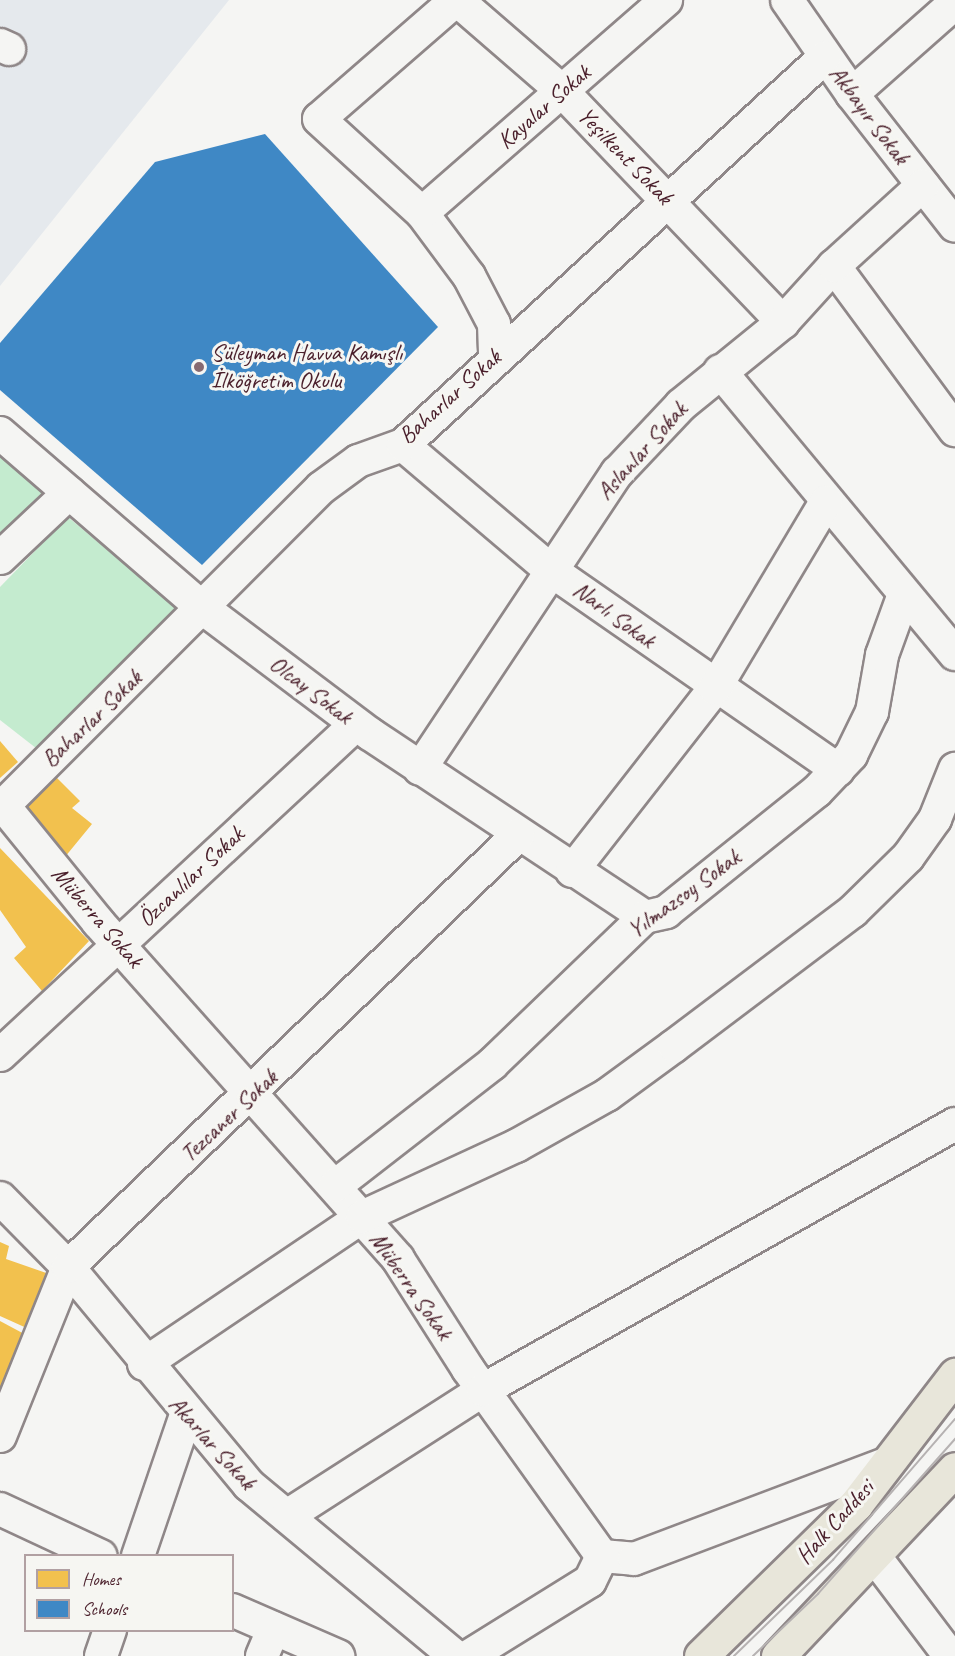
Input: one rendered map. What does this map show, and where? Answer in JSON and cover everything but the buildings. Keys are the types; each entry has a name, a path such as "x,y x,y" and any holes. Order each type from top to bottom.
{"main road":[{"name":"Halk Caddesi","path":"701,1656 856,1504 955,1375"},
{"path":"778,1656 875,1557 955,1469"}],"street":[{"name":"Yeşilkent Sokak","path":"457,0 562,91 783,322"},
{"path":"457,0 319,119 422,213 469,276 494,324 495,357"},
{"name":"Kayalar Sokak","path":"422,213 666,0"},
{"name":"Akbayır Sokak","path":"787,0 852,94 955,226"},
{"path":"852,94 955,3"},
{"name":"Baharlar Sokak","path":"2,807 204,609 321,488 358,461 403,445 495,357 825,57"},
{"name":"Aslanlar Sokak","path":"420,769 549,569 617,473 720,371 783,322 834,266 923,185"},
{"path":"834,266 955,430"},
{"path":"720,371 903,597 955,654"},
{"name":"Olcay Sokak","path":"0,434 204,609 356,724 518,835 645,917"},
{"name":"Narlı Sokak","path":"403,445 549,569 715,688 837,770"},
{"path":"0,558 69,493"},
{"path":"572,871 715,688 826,502"},
{"name":"Yılmazsoy Sokak","path":"335,1186 492,1064 645,917 666,912 837,770 872,712 882,655 903,597"},
{"name":"Özcanlılar Sokak","path":"0,1055 356,724"},
{"path":"144,1364 362,1217 495,1156 607,1095 853,911 908,857 945,827 955,769"},
{"name":"Müberra Sokak","path":"2,807 119,944 255,1093 398,1259 483,1390 602,1556"},
{"name":"Tezcaner Sokak","path":"0,1436 68,1267 255,1093 518,835"},
{"path":"288,1516 483,1390 955,1124"},
{"name":"Akarlar Sokak","path":"0,1198 68,1267 186,1415 249,1485 456,1656"},
{"path":"139,1554 186,1415"},
{"path":"469,1656 590,1581 602,1556 634,1559 885,1464"},
{"path":"0,1509 97,1554"},
{"path":"875,1557 950,1656"},
{"path":"234,1611 338,1656"},
{"path":"262,1656 274,1628"},
{"path":"101,1656 109,1632"}],"shaded area":[{"path":"0,0 229,0 0,286"}],"green space":[{"path":"0,450 45,490 0,533"},
{"path":"68,517 192,621 50,759 0,720 0,587"}],"tram line":[{"path":"734,1656 833,1560 955,1419"},
{"path":"753,1656 818,1594 955,1439"}],"place":[{"name":"Süleyman Havva Kamışlı İlköğretim Okulu","path":"199,367"}]}
